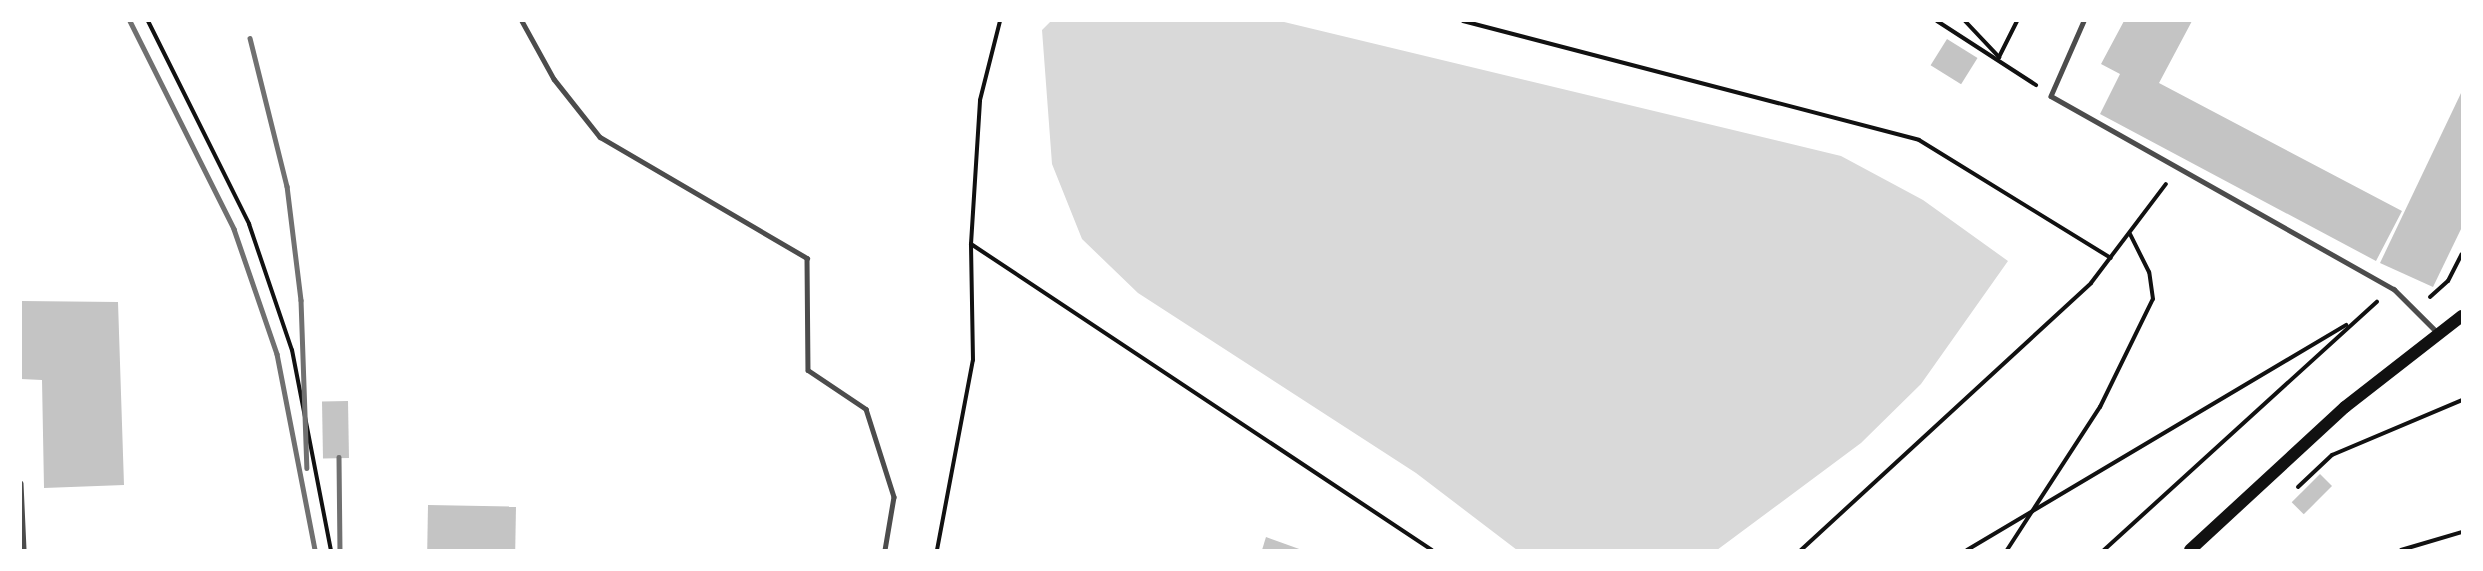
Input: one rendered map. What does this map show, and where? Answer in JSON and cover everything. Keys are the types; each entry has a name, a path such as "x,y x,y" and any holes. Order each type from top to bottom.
{"main road":[{"path":"2190,550 2345,407 2462,316"}],"lane":[{"path":"522,21 554,79 600,137 807,258 808,370 866,409 894,497 885,550"},
{"path":"2084,21 2051,96 2394,289 2440,334"},
{"path":"21,483 24,550"}],"path":[{"path":"148,21 249,224 292,350 331,550"},
{"path":"937,550 973,360 971,243 980,100 1000,21"},
{"path":"1463,21 1919,140 2110,258"},
{"path":"1937,21 1999,57 2051,96"},
{"path":"1965,21 1999,57"},
{"path":"1999,57 2017,21"},
{"path":"1801,550 2091,283 2179,166"},
{"path":"2007,550 2100,407 2153,299 2149,272 2130,234"},
{"path":"971,243 1432,550"},
{"path":"2104,550 2354,320 2394,289 2432,297 2448,281 2462,254"},
{"path":"1967,550 2354,320"},
{"path":"2289,495 2332,455 2462,400"},
{"path":"2401,550 2462,532"},
{"path":"2456,534 2462,538"}],"shaded area":[{"path":"1051,21 1280,21 1841,156 1923,200 2008,261 1921,384 1861,443 1717,550 1517,550 1416,473 1138,293 1082,239 1052,164 1042,30"}],"building":[{"path":"2124,21 2192,21 2159,83 2402,211 2376,261 2100,114 2120,74 2101,64"},
{"path":"1947,39 1978,58 1961,84 1931,65"},
{"path":"2462,91 2462,227 2433,287 2380,263"},
{"path":"21,301 118,302 124,485 44,488 42,380 21,379"},
{"path":"322,401 348,401 349,458 323,458"},
{"path":"2320,474 2332,486 2304,514 2292,502"},
{"path":"428,505 516,507 515,550 427,550"},
{"path":"1266,537 1302,550 1262,550"}],"railway":[{"path":"130,21 234,229 277,354 315,550"},
{"path":"250,38 287,186 301,300 307,468"},
{"path":"339,457 340,550"}]}
